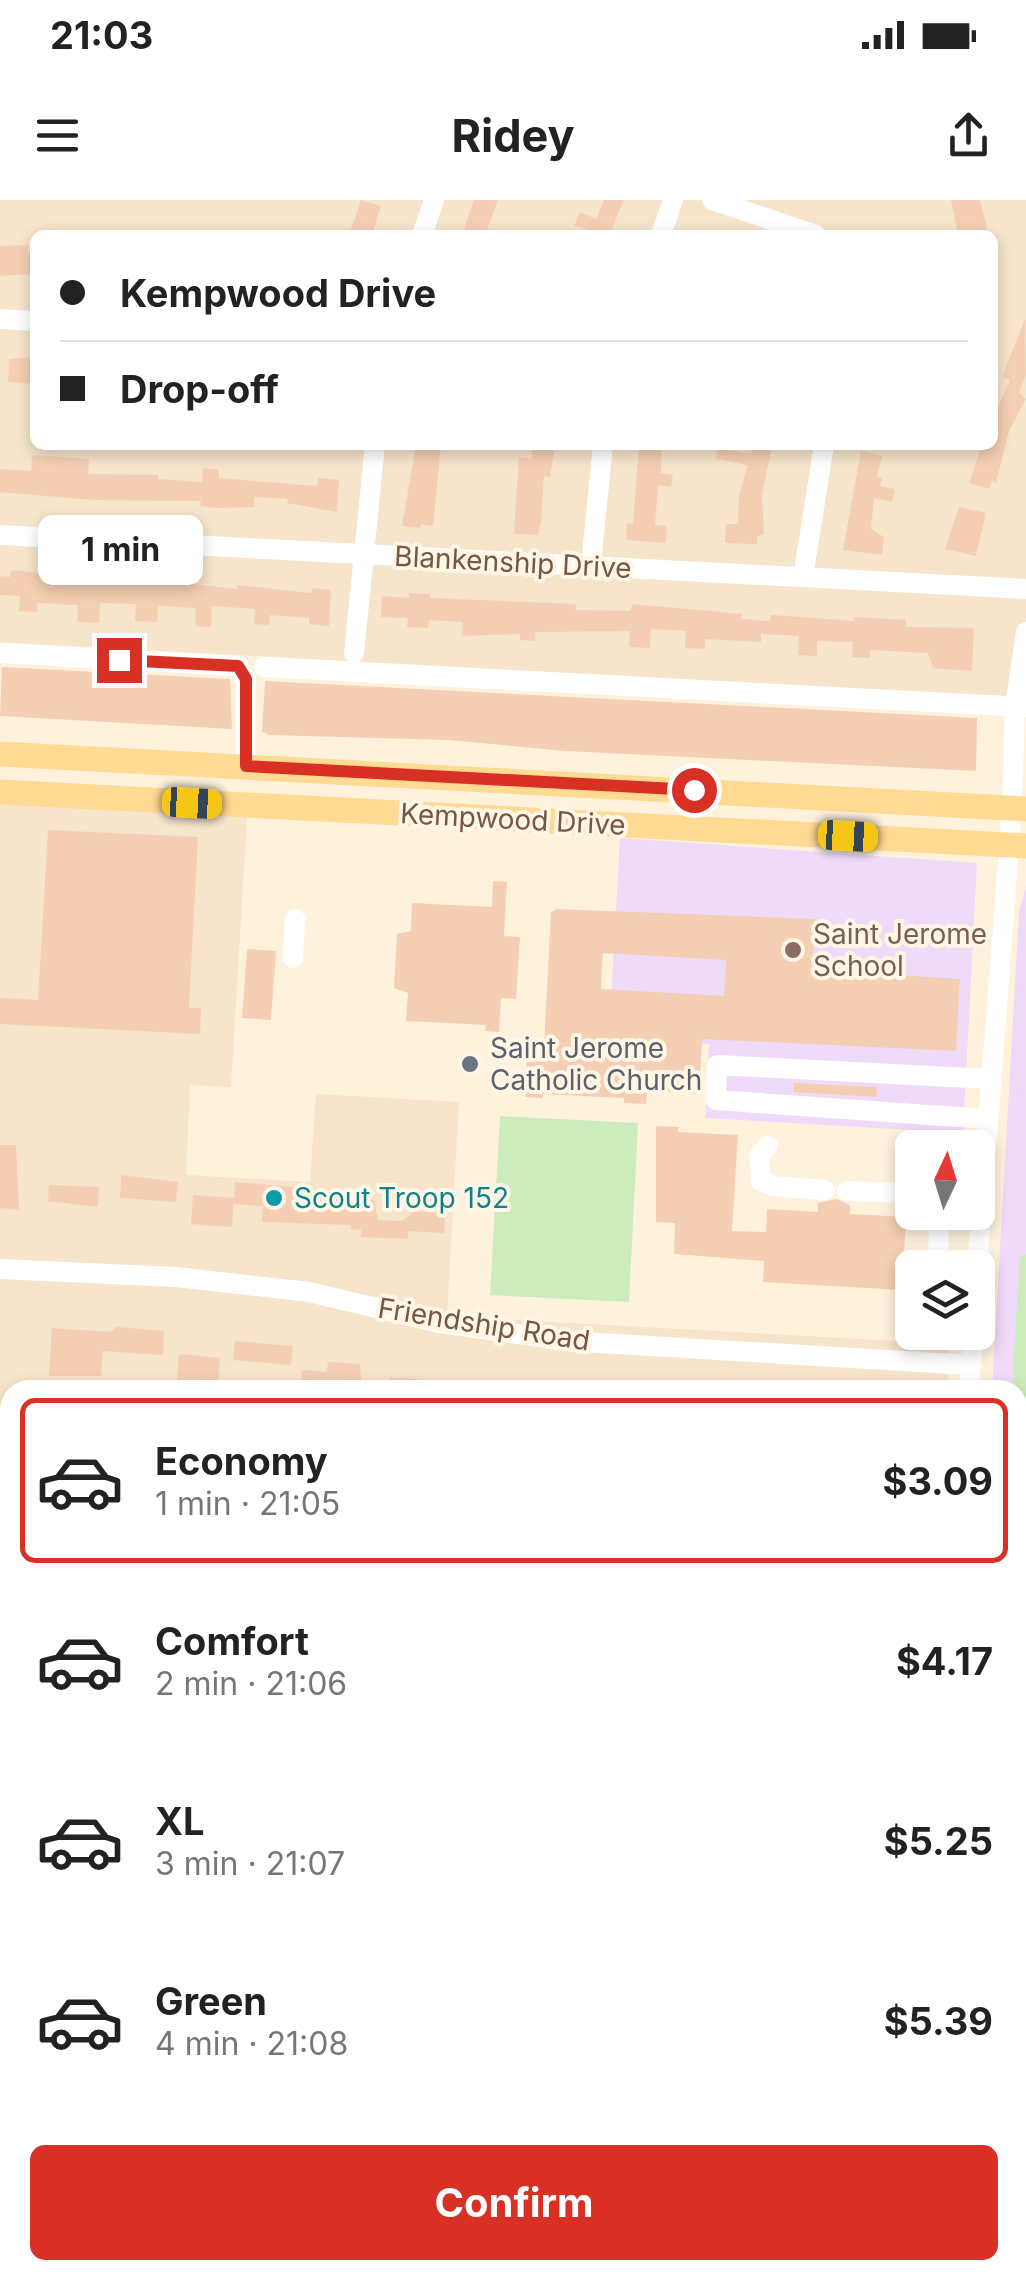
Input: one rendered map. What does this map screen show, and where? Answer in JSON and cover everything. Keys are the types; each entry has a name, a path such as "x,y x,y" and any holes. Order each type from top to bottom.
{"main road":[{"name":"Kempwood Drive","path":"0,754 1019,808"},
{"path":"387,813 393,774"},
{"name":"Kempwood Drive","path":"0,792 1016,846"},
{"path":"728,830 732,792"}],"street":[{"path":"424,230 434,200"},
{"path":"663,230 673,200"},
{"path":"712,200 801,230"},
{"path":"0,319 30,321"},
{"path":"354,652 374,450"},
{"path":"591,564 602,450"},
{"path":"802,577 823,450"},
{"name":"Blankenship Drive","path":"0,535 1026,589"},
{"path":"978,1250 989,1078 1019,808 1026,632"},
{"path":"0,653 238,666 246,679 246,766"},
{"path":"264,667 1021,707"},
{"path":"292,958 295,919"},
{"path":"986,1119 716,1100 717,1065 989,1078"},
{"path":"768,1146 759,1156 762,1181 773,1186 825,1190"},
{"path":"847,1191 895,1192"},
{"name":"Friendship Road","path":"0,1269 176,1277 309,1292 440,1322 566,1340 970,1365"},
{"path":"969,1380 971,1350"}],"shaded area":[{"path":"0,200 1026,200 1026,698 0,642"},
{"path":"0,803 247,816 231,1087 190,1085 186,1175 310,1182 316,1094 459,1102 447,1316 895,1341 895,1350 950,1350 948,1380 0,1380"},
{"name":"Saint Jerome School","path":"620,838 977,863 963,1130 705,1118 709,1044 609,1038"},
{"path":"1026,886 1026,1380 993,1380 1019,912"}],"green space":[{"path":"500,1116 638,1123 629,1302 490,1295"},
{"path":"1020,1255 1026,1255 1026,1380 1013,1380"}],"building":[{"path":"361,200 381,206 374,230 351,230"},
{"path":"474,200 498,200 487,230 464,230"},
{"path":"604,200 624,200 611,230 574,226 580,212 596,219"},
{"path":"951,200 980,200 988,230 957,230"},
{"path":"28,245 30,274 0,276 0,246"},
{"path":"1025,319 1026,375 1019,392 1026,399 1009,431 996,483 992,481 989,489 969,483 980,450 998,450 998,406 1010,380 1002,377"},
{"path":"30,357 30,384 8,382 9,359"},
{"path":"415,450 441,450 433,526 402,526"},
{"path":"532,450 554,450 550,477 544,476 538,535 514,534 519,457 531,459"},
{"path":"639,450 662,450 661,473 673,475 671,487 658,485 655,525 667,526 666,543 626,540 627,523 633,524"},
{"path":"718,450 751,454 752,450 771,450 762,495 764,534 757,537 757,544 725,543 726,524 738,524 739,495 748,465 716,459"},
{"path":"861,451 882,456 877,476 882,478 880,486 895,489 892,502 874,498 871,529 884,537 882,555 843,550"},
{"path":"32,455 89,459 88,474 158,475 158,479 202,482 203,468 219,470 219,478 317,486 318,478 339,480 337,512 287,503 288,499 254,497 254,507 216,508 200,506 201,501 93,500 0,492 0,469 31,471"},
{"path":"959,507 986,513 976,556 945,549"},
{"path":"11,570 77,577 77,582 137,584 138,578 237,589 238,585 311,593 312,588 331,590 329,626 309,624 309,618 270,615 269,625 254,624 255,609 212,606 211,627 195,626 196,608 158,606 157,622 135,621 136,604 100,603 99,623 77,622 78,605 37,603 37,612 19,611 20,596 0,595 0,576 10,577"},
{"path":"409,593 430,594 430,598 576,604 575,610 631,611 632,604 742,614 741,619 770,621 771,615 854,621 854,617 906,620 906,627 974,628 972,671 933,668 928,653 870,650 870,658 852,657 853,642 817,641 817,656 798,655 799,636 761,634 761,642 705,639 705,649 685,648 686,631 651,629 650,648 629,647 630,631 536,632 535,641 520,640 520,634 462,636 463,622 429,620 428,628 407,627 408,618 381,617 382,596 409,598"},
{"path":"2,667 230,679 232,729 0,716"},
{"path":"265,681 977,718 976,771 565,751 448,740 269,735 262,732"},
{"path":"48,830 198,837 189,1008 201,1008 200,1034 0,1024 0,998 38,1000"},
{"path":"493,881 507,882 504,936 520,937 516,999 501,998 499,1032 485,1031 486,1025 406,1021 408,993 394,988 397,934 411,931 412,903 492,907"},
{"path":"557,909 815,919 812,970 960,979 956,1051 702,1039 699,1094 647,1091 646,1104 624,1103 624,1098 543,1094 543,1098 525,1097 527,1047 544,1046 551,912","holes":["603,953 726,960 724,996 601,989"]},
{"path":"247,949 276,951 271,1020 242,1018"},
{"path":"794,1083 877,1087 876,1097 793,1092"},
{"path":"656,1126 679,1127 678,1132 738,1135 732,1231 766,1232 767,1209 818,1212 818,1203 836,1199 850,1205 850,1214 895,1216 895,1230 905,1230 904,1250 895,1250 895,1290 763,1282 764,1261 674,1254 675,1223 656,1222"},
{"path":"0,1145 16,1145 19,1210 0,1208"},
{"path":"121,1175 178,1182 176,1202 120,1198"},
{"path":"235,1182 337,1191 337,1198 374,1200 378,1220 402,1221 414,1211 445,1213 444,1233 408,1231 408,1239 361,1237 361,1230 351,1229 351,1225 262,1222 263,1206 234,1204"},
{"path":"49,1185 99,1187 98,1207 48,1201"},
{"path":"193,1195 234,1198 232,1227 191,1224"},
{"path":"117,1327 164,1331 163,1355 103,1351 101,1376 49,1376 52,1328 110,1332"},
{"path":"235,1341 293,1346 291,1365 233,1360"},
{"path":"179,1354 220,1358 218,1380 177,1380"},
{"path":"328,1362 360,1364 361,1380 301,1380 302,1370 327,1372"}],"place":[{"name":"Saint Jerome School","path":"793,950"},
{"name":"Saint Jerome Catholic Church","path":"470,1064"},
{"name":"Scout Troop 152","path":"274,1198"}],"route":[{"path":"119,660 238,666 246,679 246,766 694,790"}]}
